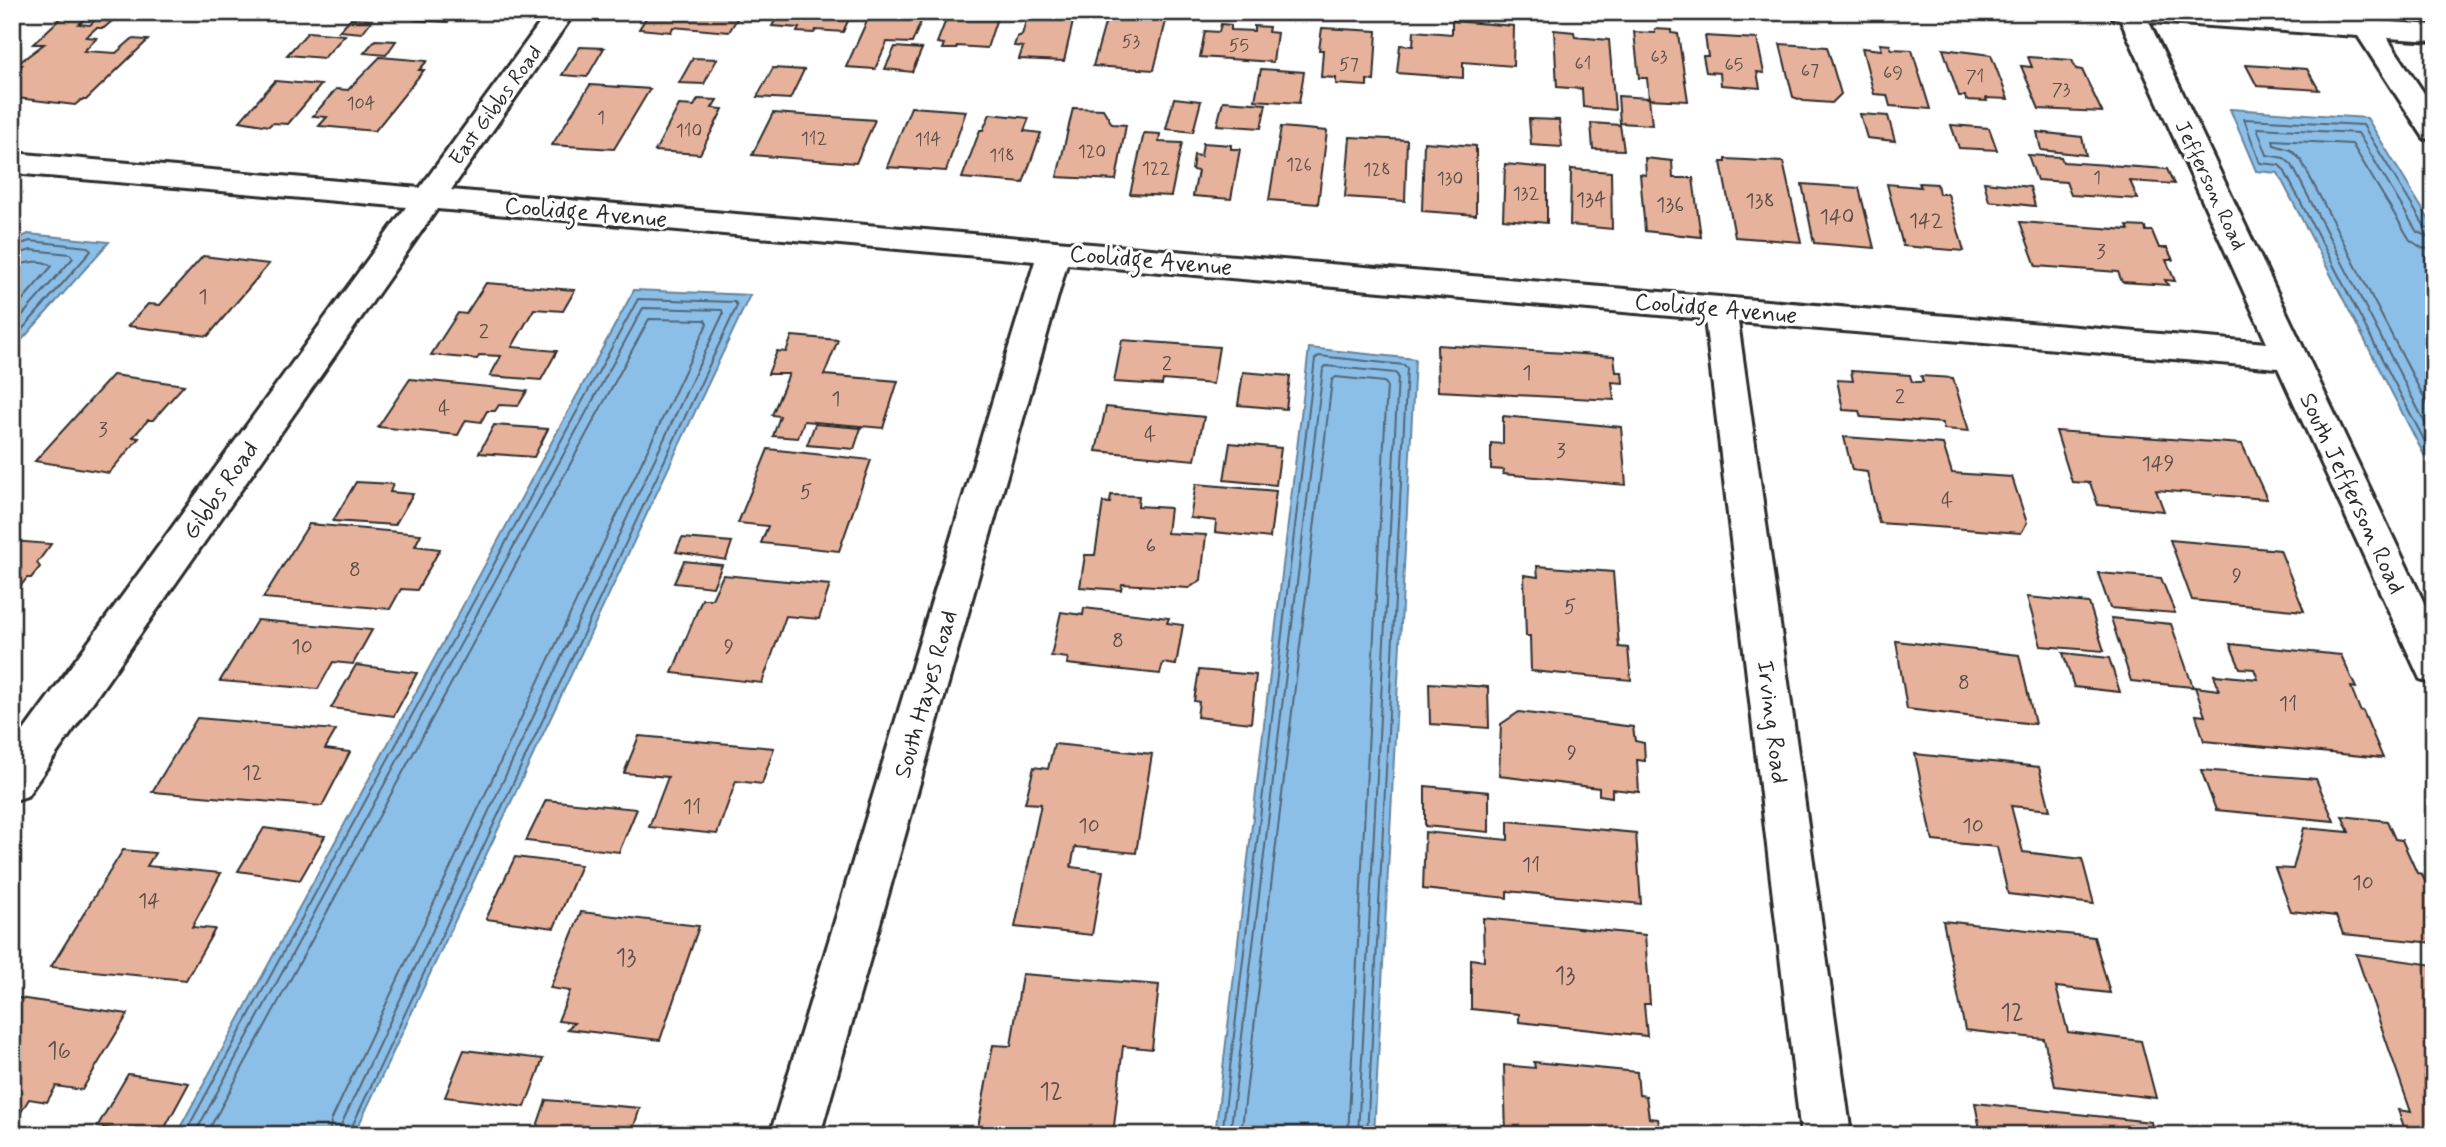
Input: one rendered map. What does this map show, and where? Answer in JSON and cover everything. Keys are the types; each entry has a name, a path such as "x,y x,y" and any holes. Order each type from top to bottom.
{"street":[{"name":"East Gibbs Road","path":"428,199 562,12"},
{"path":"2123,12 2434,33"},
{"name":"Jefferson Road","path":"2131,13 2290,357"},
{"path":"2367,29 2434,131"},
{"name":"Coolidge Avenue","path":"12,163 2290,357"},
{"name":"Gibbs Road","path":"12,782 428,199"},
{"name":"South Hayes Road","path":"795,1135 1055,252"},
{"name":"Irving Road","path":"1720,309 1826,1135"},
{"name":"South Jefferson Road","path":"2290,357 2434,667"}],"water":[{"path":"2230,109 2367,118 2434,228 2434,474 2278,173 2256,171"},
{"path":"28,234 109,242 12,351 12,242"},
{"path":"634,290 750,295 354,1135 176,1135"},
{"path":"1309,348 1415,359 1374,1135 1215,1135"}],"building":[{"path":"421,12 455,12 448,22 415,20"},
{"path":"650,12 741,12 729,32 673,27 671,32 639,29"},
{"path":"771,12 852,12 843,32 816,30 814,33 797,32 799,28 772,26 776,19 768,18"},
{"path":"871,12 925,12 912,43 887,42 875,69 846,67"},
{"path":"949,12 999,12 987,48 957,46 956,49 942,49 944,44 937,43"},
{"path":"1028,13 1075,13 1064,61 1019,59 1023,47 1014,46 1017,37 1022,35"},
{"path":"1108,13 1167,17 1154,70 1093,66"},
{"path":"64,15 87,17 79,24 90,25 96,19 112,21 104,28 96,28 86,37 97,38 84,51 116,53 132,39 148,40 86,100 75,105 17,98 12,102 12,75 22,65 16,65 44,44 33,44"},
{"path":"350,19 372,20 362,33 339,31"},
{"path":"1452,21 1514,26 1513,66 1463,62 1463,78 1397,73 1400,45 1413,46 1414,31 1452,34"},
{"path":"1221,24 1231,25 1231,30 1254,31 1254,26 1269,27 1268,32 1277,33 1273,62 1200,57 1205,31 1219,32"},
{"path":"1322,28 1377,31 1374,81 1367,80 1367,86 1336,84 1336,78 1321,77 1323,50 1319,50"},
{"path":"1655,29 1671,30 1671,33 1678,34 1688,101 1649,99 1647,78 1639,78 1634,32 1655,33"},
{"path":"1554,30 1574,32 1575,37 1609,40 1615,110 1583,107 1582,89 1557,87"},
{"path":"308,32 345,35 324,58 287,55"},
{"path":"1705,36 1757,39 1764,73 1757,72 1760,88 1721,85 1720,73 1706,72 1703,56 1708,56"},
{"path":"375,40 396,41 386,55 364,53"},
{"path":"1780,44 1827,47 1841,94 1832,103 1804,101 1793,97"},
{"path":"1880,44 1890,45 1891,49 1912,50 1930,109 1890,106 1887,95 1874,94 1862,48 1882,50"},
{"path":"580,47 604,48 587,77 562,75"},
{"path":"895,47 922,49 912,72 885,69"},
{"path":"1943,49 1991,55 2008,99 1966,100 1965,96 1959,96"},
{"path":"380,57 427,61 419,70 424,70 375,131 319,126 327,117 313,116 336,89 348,90"},
{"path":"2028,57 2072,60 2076,69 2082,70 2102,112 2039,109 2021,66 2032,67"},
{"path":"693,58 717,59 704,84 679,83"},
{"path":"2246,65 2307,69 2319,90 2257,86"},
{"path":"773,68 804,70 790,99 757,97"},
{"path":"1261,69 1304,72 1299,103 1255,100"},
{"path":"275,81 321,85 288,124 272,123 269,126 240,121"},
{"path":"590,85 650,89 614,149 552,145"},
{"path":"1618,96 1649,98 1652,125 1620,123"},
{"path":"1174,98 1201,101 1193,132 1166,129"},
{"path":"698,99 717,100 712,108 723,109 700,154 655,151 679,105 694,106"},
{"path":"1223,101 1266,104 1261,128 1217,125"},
{"path":"911,107 966,111 946,171 887,167"},
{"path":"1073,108 1103,109 1112,124 1126,125 1116,180 1057,177"},
{"path":"773,113 875,120 856,163 752,155"},
{"path":"990,114 1029,118 1024,131 1041,133 1023,183 962,178 980,130 983,130"},
{"path":"1860,114 1888,116 1895,141 1867,138"},
{"path":"1529,119 1559,120 1562,147 1531,145"},
{"path":"1591,123 1620,125 1624,150 1593,149"},
{"path":"1951,125 1989,128 1997,150 1959,148"},
{"path":"1281,127 1327,131 1318,204 1269,200"},
{"path":"2037,132 2082,137 2086,155 2041,150"},
{"path":"1144,133 1160,134 1159,142 1182,143 1171,196 1130,194"},
{"path":"1350,137 1407,140 1405,201 1345,197"},
{"path":"1424,142 1476,146 1476,215 1422,211"},
{"path":"1203,143 1231,145 1231,149 1240,149 1231,199 1193,196 1198,171 1192,170 1194,155 1201,156"},
{"path":"2028,155 2061,157 2063,162 2167,169 2174,184 2130,181 2138,199 2071,195 2066,182 2037,180"},
{"path":"1645,158 1672,161 1673,178 1693,178 1701,237 1645,231 1640,174 1646,175"},
{"path":"1726,159 1783,162 1801,242 1735,237 1721,162 1726,162"},
{"path":"1505,164 1547,168 1547,223 1503,219"},
{"path":"1571,169 1611,172 1612,229 1570,225"},
{"path":"1984,182 2030,187 2035,206 1989,201"},
{"path":"1919,183 1937,184 1939,194 1948,194 1964,251 1903,246 1887,184 1921,187"},
{"path":"1802,184 1859,188 1874,248 1814,243"},
{"path":"2020,222 2129,230 2127,226 2145,227 2146,231 2152,231 2159,248 2167,248 2173,260 2166,260 2175,281 2165,280 2168,285 2122,282 2118,272 2036,266"},
{"path":"203,256 269,264 208,336 128,326 148,304 160,305"},
{"path":"486,283 575,290 563,311 534,309 512,347 557,351 541,380 490,376 501,356 480,355 477,359 431,355 458,313 466,314"},
{"path":"792,336 838,340 824,375 898,381 883,428 804,421 798,438 773,436 780,416 772,415 789,374 768,374 777,351 786,352"},
{"path":"1122,340 1219,347 1213,384 1163,380 1162,385 1114,382"},
{"path":"1437,345 1614,356 1616,372 1622,372 1623,383 1612,382 1614,400 1438,391"},
{"path":"1851,371 1910,375 1912,382 1923,382 1921,376 1953,378 1969,431 1944,429 1942,423 1861,417 1859,411 1843,410 1837,380 1853,381"},
{"path":"1243,372 1290,376 1286,409 1238,405"},
{"path":"113,375 184,385 153,420 148,420 133,437 139,438 109,473 35,461"},
{"path":"410,379 527,391 518,406 499,405 495,411 487,411 481,422 466,420 458,435 378,427"},
{"path":"1106,407 1204,417 1195,460 1096,451"},
{"path":"1503,416 1621,427 1626,485 1503,474 1504,470 1491,469 1491,443 1503,444"},
{"path":"815,424 861,428 854,449 807,445"},
{"path":"494,425 548,429 534,457 479,453"},
{"path":"2056,431 2242,444 2267,499 2156,490 2164,511 2098,505 2090,483 2072,482"},
{"path":"1844,437 1943,444 1952,473 2012,477 2027,523 2021,533 1879,523 1867,472 1852,470"},
{"path":"1230,443 1281,448 1276,485 1224,480"},
{"path":"768,449 871,460 839,551 761,543 768,526 738,523"},
{"path":"356,482 393,484 390,492 413,494 395,525 333,521"},
{"path":"1196,484 1276,491 1270,538 1215,532 1216,521 1190,518"},
{"path":"1111,495 1139,496 1138,506 1170,508 1167,533 1206,535 1201,580 1189,588 1122,584 1121,590 1080,587 1085,555 1095,555 1103,502 1110,503"},
{"path":"309,524 421,534 415,546 440,549 417,590 401,589 390,609 263,598"},
{"path":"682,538 732,542 726,560 676,552"},
{"path":"2170,540 2280,550 2304,611 2192,600"},
{"path":"12,541 51,544 37,563 40,567 12,597"},
{"path":"684,561 722,565 713,587 674,583"},
{"path":"1537,566 1613,572 1619,647 1628,648 1631,680 1531,671 1530,636 1526,636 1524,575 1538,577"},
{"path":"2098,573 2161,578 2175,613 2110,608"},
{"path":"723,575 830,585 819,619 786,616 762,683 672,673 702,599 712,599"},
{"path":"2027,597 2089,603 2104,651 2041,646"},
{"path":"1084,608 1169,618 1167,623 1183,625 1176,665 1163,663 1160,674 1067,664 1068,658 1051,656 1061,612 1083,615"},
{"path":"2111,618 2171,624 2193,687 2131,681"},
{"path":"257,620 372,630 353,664 333,662 318,689 220,681"},
{"path":"1896,641 2019,655 2035,724 1907,709"},
{"path":"2230,644 2341,655 2356,688 2351,687 2360,710 2363,711 2383,758 2204,741 2196,715 2205,716 2195,687 2219,690 2214,675 2258,679 2254,669 2240,668"},
{"path":"2063,653 2109,658 2120,692 2074,687"},
{"path":"356,665 417,673 394,716 331,708"},
{"path":"1199,670 1256,675 1251,723 1197,717 1199,702 1194,701"},
{"path":"1429,683 1488,687 1489,728 1430,724"},
{"path":"1519,712 1633,727 1635,741 1644,743 1645,761 1637,760 1639,792 1612,789 1612,797 1599,795 1599,788 1499,776 1501,724"},
{"path":"197,718 336,730 325,749 350,752 322,806 152,792"},
{"path":"639,736 774,748 762,784 736,781 717,834 649,827 668,777 624,773"},
{"path":"1054,744 1152,754 1136,853 1075,847 1071,867 1103,871 1092,935 1015,927 1041,804 1025,803 1034,767 1048,769"},
{"path":"1915,754 2039,767 2050,810 2011,806 2023,852 2082,859 2094,904 2008,894 1997,847 1933,841"},
{"path":"2201,770 2316,779 2334,821 2216,810"},
{"path":"1425,786 1489,792 1489,832 1425,826"},
{"path":"546,800 637,809 619,852 526,841"},
{"path":"2342,816 2387,821 2395,839 2402,840 2417,873 2422,874 2434,902 2434,905 2429,905 2434,915 2434,943 2343,934 2336,916 2291,911 2275,868 2293,869 2304,828 2349,832"},
{"path":"1508,821 1636,833 1641,904 1507,891 1507,898 1423,889 1425,832 1508,840"},
{"path":"264,828 325,836 300,880 238,871"},
{"path":"123,850 155,853 147,866 221,873 192,927 215,929 186,980 51,967"},
{"path":"515,857 581,865 554,928 486,919"},
{"path":"581,912 699,926 660,1040 567,1029 574,1023 558,1021 570,991 550,988"},
{"path":"1483,918 1645,935 1650,1004 1644,1004 1647,1036 1519,1022 1519,1014 1471,1009 1471,959 1484,961"},
{"path":"1943,921 2094,937 2110,993 2056,987 2068,1032 2141,1041 2156,1098 2055,1086 2044,1039 1965,1030"},
{"path":"2356,954 2434,965 2434,1135 2407,1135 2398,1110 2411,1112"},
{"path":"1022,974 1159,985 1152,1049 1123,1046 1113,1135 977,1133 993,1045 1011,1046"},
{"path":"12,997 128,1014 82,1090 56,1086 47,1102 29,1099 12,1127"},
{"path":"464,1050 543,1059 525,1107 445,1097"},
{"path":"1534,1062 1637,1072 1639,1095 1646,1096 1649,1118 1658,1119 1661,1134 1642,1132 1642,1135 1506,1135 1504,1065 1535,1068"},
{"path":"128,1074 189,1083 161,1135 97,1127"},
{"path":"546,1100 640,1108 631,1135 534,1135"},
{"path":"1975,1103 2151,1122 2154,1135 1981,1135"}]}
